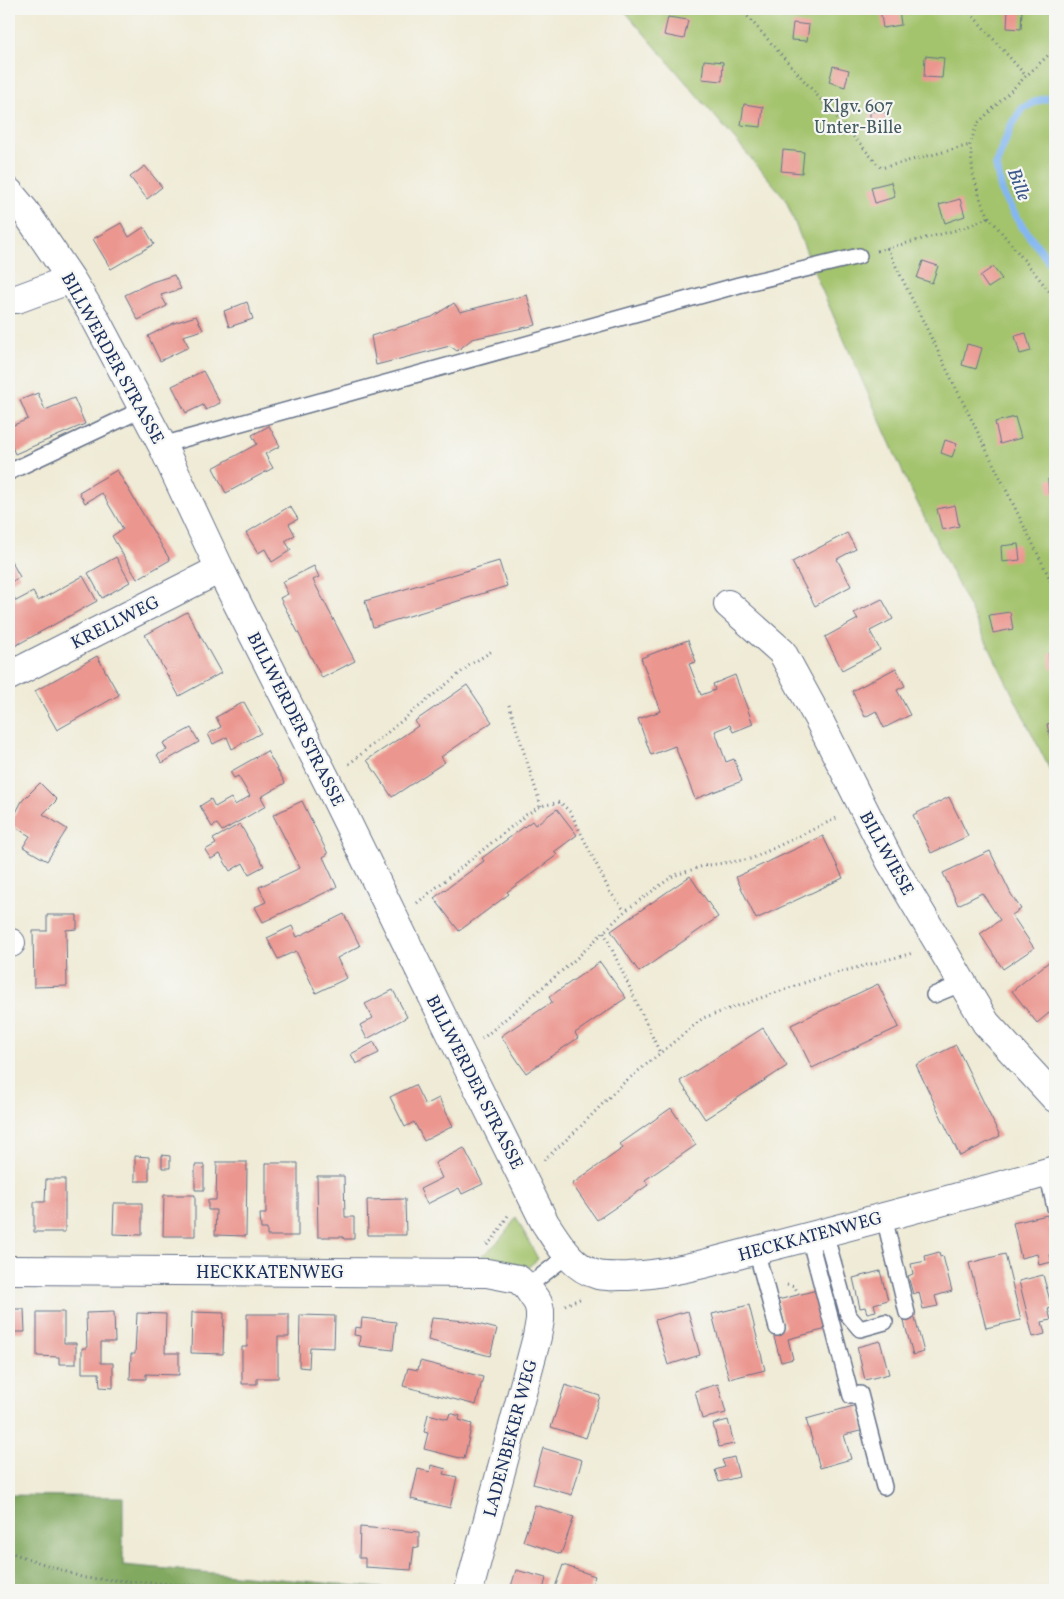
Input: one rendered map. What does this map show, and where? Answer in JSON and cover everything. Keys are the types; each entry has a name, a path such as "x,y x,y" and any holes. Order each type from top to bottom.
{"street":[{"name":"BILLWERDER STRASSE","path":"9,192 71,279 96,320 162,445 220,569 545,1223 568,1255"},
{"path":"9,299 17,299 71,279"},
{"name":"KRELLWEG","path":"11,669 220,569"},
{"name":"BILLWIESE","path":"728,604 782,652 819,720 890,861 986,1023 1055,1098"},
{"name":"HECKKATENWEG","path":"568,1255 576,1265 607,1277 677,1271 1051,1171"},
{"name":"HECKKATENWEG","path":"9,1270 495,1274 518,1279 528,1287"},
{"name":"LADENBEKER WEG","path":"469,1590 537,1338 540,1311 538,1303 528,1287"}],"lane":[{"path":"162,445 739,285 860,256"},
{"path":"9,472 143,409"},
{"path":"934,995 962,983"},
{"path":"1051,1171 1055,1208"},
{"path":"884,1217 907,1313"},
{"path":"817,1235 848,1315 860,1330 885,1322"},
{"path":"817,1235 851,1396 860,1394 884,1487"},
{"path":"756,1250 778,1328"},
{"path":"528,1287 568,1255"}],"path":[{"path":"741,9 881,168 970,145"},
{"path":"967,9 1026,76"},
{"path":"1055,48 977,124 970,145 974,174 981,201 989,217 1055,298"},
{"path":"989,217 964,228 886,248 1055,589"},
{"path":"327,782 470,665 492,651"},
{"path":"509,705 541,806"},
{"path":"395,920 526,815 541,806 560,802 570,813 610,892 625,911"},
{"path":"460,1052 485,1037 578,958 625,911 672,876 704,866 751,860 862,806"},
{"path":"604,932 660,1053"},
{"path":"456,1273 494,1238 508,1218 524,1178 578,1130 620,1086 703,1018 821,977 940,946"},
{"path":"563,1306 583,1298 607,1277"},
{"path":"9,1552 84,1578 258,1590"}],"green space":[{"name":"Klgv. 607 Unter-Bille","path":"623,9 1055,9 1055,780 909,486 818,281 785,198"},
{"path":"516,1217 538,1259 527,1268 482,1262 481,1256 501,1238"},
{"path":"9,1495 123,1497 123,1565 403,1590 9,1590"}],"building":[{"path":"880,9 899,9 901,25 883,28"},
{"path":"1008,9 1022,11 1021,29 1007,28"},
{"path":"668,17 688,20 684,39 664,35"},
{"path":"793,23 809,25 807,41 791,40"},
{"path":"925,56 944,58 942,78 924,77"},
{"path":"704,60 723,62 722,81 702,79"},
{"path":"833,66 849,70 845,87 829,82"},
{"path":"744,104 763,107 761,127 741,125"},
{"path":"870,111 886,112 886,129 870,129"},
{"path":"783,150 804,152 802,173 781,171"},
{"path":"145,166 162,187 147,199 130,177"},
{"path":"891,182 895,197 875,203 871,187"},
{"path":"960,199 965,216 945,223 939,205"},
{"path":"121,223 129,237 144,227 154,244 111,269 93,239"},
{"path":"923,261 938,266 932,283 917,278"},
{"path":"993,267 1002,279 988,288 980,276"},
{"path":"174,275 181,289 161,295 167,306 138,320 125,295 152,282"},
{"path":"527,295 536,325 472,339 457,351 450,346 376,365 371,336 432,317 454,303 460,312"},
{"path":"247,302 253,319 229,327 224,311"},
{"path":"196,316 203,330 183,336 189,347 160,361 148,336 174,323"},
{"path":"1026,333 1031,351 1020,354 1015,336"},
{"path":"967,344 982,348 976,369 962,365"},
{"path":"203,371 220,403 206,410 203,405 186,413 172,386"},
{"path":"38,393 45,410 74,398 85,424 15,454 9,440 9,427 28,419 20,400"},
{"path":"1015,417 1021,438 1000,444 995,422"},
{"path":"269,426 280,446 265,454 273,468 226,493 213,468 257,444 252,435"},
{"path":"945,440 957,444 952,457 941,453"},
{"path":"117,470 170,560 137,579 112,536 123,529 102,493 85,503 79,492"},
{"path":"1048,479 1055,479 1055,493 1049,494"},
{"path":"955,505 959,526 942,530 937,509"},
{"path":"290,506 298,519 289,524 295,535 285,541 291,550 272,562 265,549 258,553 246,533"},
{"path":"847,533 856,549 837,559 851,586 815,606 792,562"},
{"path":"1018,544 1020,560 1002,562 1001,546"},
{"path":"9,557 20,577 9,583"},
{"path":"116,557 130,582 102,598 88,573"},
{"path":"499,561 507,586 373,627 365,601"},
{"path":"314,566 319,577 313,580 355,661 322,678 280,598 288,594 282,582"},
{"path":"83,576 97,601 13,647 9,639 9,588 16,601 33,592 38,601"},
{"path":"882,599 893,619 870,631 880,650 842,670 825,637 858,619 854,613"},
{"path":"187,612 221,673 179,696 145,635"},
{"path":"1010,612 1013,629 993,633 989,615"},
{"path":"688,640 696,662 689,664 701,695 715,690 713,684 735,675 753,724 733,732 730,725 715,731 726,762 734,759 742,781 695,799 675,746 651,755 638,719 661,711 641,658"},
{"path":"1055,652 1055,669 1050,669 1049,653"},
{"path":"97,656 119,695 57,730 35,691"},
{"path":"896,668 905,686 897,690 910,715 884,728 876,711 865,717 852,691"},
{"path":"467,685 492,722 441,757 445,762 392,797 367,760 418,726 415,721"},
{"path":"244,702 261,733 232,749 227,737 213,744 208,734 221,727 216,717"},
{"path":"1055,722 1055,743 1051,743 1047,724"},
{"path":"191,728 199,742 162,763 157,755 167,750 163,743"},
{"path":"267,751 285,783 261,797 266,806 222,831 217,824 212,827 200,806 211,799 215,807 231,798 235,805 250,796 238,776 234,778 230,772"},
{"path":"40,783 57,800 43,814 67,829 47,861 23,847 30,836 10,824 22,801"},
{"path":"949,797 968,836 931,853 913,815"},
{"path":"302,801 328,854 323,857 337,887 263,922 255,907 266,902 259,887 300,868 273,815"},
{"path":"557,809 577,835 554,852 557,855 459,931 434,898 484,861 482,858 532,821 535,825"},
{"path":"240,824 264,866 249,874 243,863 230,871 220,854 211,859 205,850 216,844 213,839"},
{"path":"823,836 843,878 756,919 736,877"},
{"path":"990,851 1011,894 1021,909 1012,915 1034,948 1003,969 980,934 1000,920 982,893 958,905 943,873"},
{"path":"690,876 718,917 639,972 611,931"},
{"path":"344,914 360,946 337,958 347,978 316,993 296,951 278,959 267,938 292,926 297,937"},
{"path":"47,915 77,915 77,929 66,930 67,986 34,987 33,931 47,931"},
{"path":"1055,957 1055,1008 1037,1023 1012,991"},
{"path":"600,962 626,998 575,1033 578,1038 526,1073 501,1036 552,1002 549,997"},
{"path":"878,984 899,1027 812,1068 791,1025"},
{"path":"393,990 407,1017 367,1039 360,1025 373,1018 365,1004"},
{"path":"763,1028 787,1066 705,1119 680,1081"},
{"path":"374,1042 379,1053 356,1064 351,1054"},
{"path":"956,1045 1000,1136 960,1156 916,1065"},
{"path":"415,1085 425,1105 439,1098 453,1126 424,1141 414,1122 405,1127 390,1097"},
{"path":"671,1108 696,1145 645,1180 648,1185 597,1220 572,1184 623,1148 620,1144"},
{"path":"464,1148 483,1184 462,1194 459,1188 427,1204 420,1189 442,1178 435,1163"},
{"path":"162,1155 170,1156 170,1168 162,1168"},
{"path":"135,1156 149,1157 149,1181 135,1181"},
{"path":"217,1162 247,1162 246,1236 215,1235 216,1210 208,1210 208,1200 216,1200"},
{"path":"266,1163 298,1163 298,1236 267,1236 267,1229 261,1229 260,1214 266,1214"},
{"path":"195,1165 204,1165 204,1190 195,1190"},
{"path":"317,1176 344,1176 345,1217 354,1217 354,1239 318,1237"},
{"path":"46,1179 65,1179 65,1232 34,1232 34,1202 45,1202"},
{"path":"164,1195 195,1195 195,1236 163,1236"},
{"path":"405,1199 406,1235 368,1235 367,1200"},
{"path":"114,1203 142,1203 142,1235 113,1234"},
{"path":"1047,1215 1050,1228 1055,1227 1055,1254 1050,1255 1052,1262 1039,1265 1037,1254 1021,1258 1013,1223"},
{"path":"939,1252 940,1257 943,1256 952,1291 935,1296 938,1306 923,1309 919,1292 913,1294 908,1276 913,1274 911,1264 926,1261 925,1256"},
{"path":"1005,1254 1021,1320 986,1328 969,1263"},
{"path":"880,1271 888,1300 874,1304 876,1311 867,1313 865,1307 860,1308 853,1278"},
{"path":"1043,1275 1052,1308 1048,1309 1051,1320 1042,1322 1045,1334 1033,1337 1019,1281"},
{"path":"817,1290 827,1329 788,1339 793,1359 781,1362 772,1330 785,1327 778,1300"},
{"path":"749,1305 765,1370 729,1379 712,1314"},
{"path":"9,1309 24,1309 25,1332 12,1332 13,1365 9,1365"},
{"path":"688,1311 700,1355 668,1365 655,1320"},
{"path":"913,1311 924,1352 913,1355 902,1314"},
{"path":"37,1312 64,1312 64,1343 76,1343 76,1364 59,1364 59,1357 37,1356"},
{"path":"114,1312 115,1342 101,1342 101,1363 113,1363 113,1388 100,1387 99,1373 82,1373 82,1348 87,1348 86,1313"},
{"path":"192,1312 224,1313 223,1354 191,1353"},
{"path":"137,1313 166,1314 165,1353 179,1353 179,1375 146,1374 146,1379 130,1379 131,1354 135,1354"},
{"path":"247,1314 289,1314 289,1337 278,1337 278,1378 257,1378 257,1384 242,1384 242,1347 247,1347"},
{"path":"300,1315 335,1316 334,1348 310,1347 309,1368 299,1367"},
{"path":"362,1318 396,1322 393,1350 359,1346 360,1336 354,1335 355,1327 361,1328"},
{"path":"432,1318 466,1321 497,1329 490,1356 428,1340"},
{"path":"880,1341 889,1374 865,1380 857,1347"},
{"path":"420,1361 483,1377 476,1405 403,1386 408,1368 418,1370"},
{"path":"718,1384 726,1413 702,1419 695,1391"},
{"path":"565,1385 600,1396 586,1438 551,1427"},
{"path":"857,1405 864,1430 844,1435 851,1459 820,1468 806,1419"},
{"path":"450,1413 460,1416 459,1420 472,1424 464,1459 424,1449 428,1433 424,1432 428,1414 448,1419"},
{"path":"728,1420 734,1444 719,1447 713,1424"},
{"path":"543,1448 582,1460 572,1495 533,1484"},
{"path":"734,1457 739,1477 719,1482 715,1470 725,1467 722,1460"},
{"path":"431,1465 446,1469 444,1474 457,1477 450,1508 411,1499 418,1469 430,1472"},
{"path":"535,1505 574,1517 561,1554 523,1541"},
{"path":"360,1527 419,1532 419,1548 414,1547 411,1570 365,1567 365,1558 359,1558"},
{"path":"563,1565 595,1576 590,1590 554,1590"},
{"path":"516,1570 546,1578 543,1590 510,1590"}],"waterway":[{"name":"Bille","path":"1055,96 1037,101 1023,108 1011,126 996,164 1002,193 1021,225 1055,269"}]}
